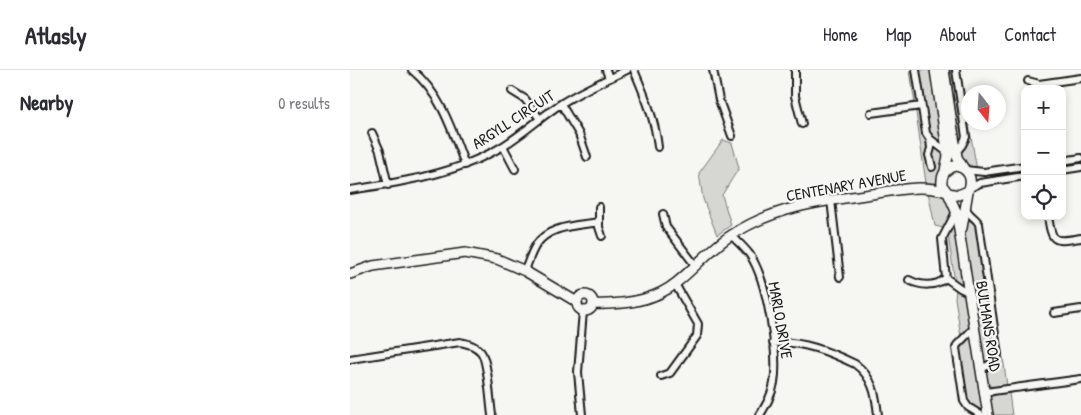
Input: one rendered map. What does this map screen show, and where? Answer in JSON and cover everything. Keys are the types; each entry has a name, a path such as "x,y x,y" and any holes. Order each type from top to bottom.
{"street":[{"path":"412,70 428,85 439,101 465,165"},
{"path":"606,70 610,78"},
{"name":"ARGYLL CIRCUIT","path":"350,190 388,185 434,175 465,165 503,146 585,89 627,70"},
{"path":"634,70 652,112 658,147"},
{"path":"712,70 718,100 732,136"},
{"path":"795,70 795,96 802,124"},
{"path":"916,70 926,133 939,145 952,151"},
{"path":"935,70 952,151 970,178 969,190"},
{"path":"944,70 952,151 942,185 948,192 958,195 983,182 1021,177"},
{"path":"952,151 965,141 966,137 956,70"},
{"path":"1028,81 1039,84 1081,78"},
{"path":"512,91 524,100 540,119"},
{"path":"561,104 579,134 587,157"},
{"path":"871,113 921,106"},
{"path":"372,133 380,151 388,185"},
{"path":"930,138 931,148 928,155 932,167"},
{"path":"931,148 939,145"},
{"path":"503,146 515,169"},
{"path":"1066,160 1081,158"},
{"path":"944,174 954,166 984,172 1021,167"},
{"path":"1066,169 1081,167"},
{"name":"CENTENARY AVENUE","path":"923,187 944,174"},
{"name":"CENTENARY AVENUE","path":"593,304 616,305 655,296 675,284 731,235 777,212 831,200 923,187 948,192"},
{"name":"BULMANS ROAD","path":"961,241 969,190"},
{"name":"BULMANS ROAD","path":"948,192 956,211 988,415"},
{"path":"831,200 840,277"},
{"path":"966,207 966,210 979,224 998,354 993,363 981,369"},
{"path":"599,208 598,222 602,236"},
{"path":"956,211 942,239 946,278 968,292"},
{"path":"663,214 666,227 695,265"},
{"path":"1048,220 1050,232 1054,238 1061,241 1081,238"},
{"path":"525,271 535,246 552,230 598,222"},
{"name":"MARLO DRIVE","path":"731,235 750,256 760,278 767,303 775,359 774,383 768,402 760,415"},
{"path":"350,274 372,266 465,253 497,259 525,271 576,302 578,308 583,311 590,309 593,304 592,298 584,295 579,297 576,302"},
{"path":"909,280 924,285 941,282 946,278"},
{"path":"661,376 670,372 697,336 698,324 696,319 675,284"},
{"path":"1054,313 1081,309"},
{"path":"582,415 578,372 583,311"},
{"path":"975,327 956,348 964,401 968,407 981,415"},
{"path":"350,359 460,342 471,344 482,352 486,365 492,415"},
{"path":"773,343 798,343 855,364 862,369 873,384 878,415"},
{"path":"985,392 1081,379"}],"shaded area":[{"path":"910,70 935,70 946,152 939,183 926,183"},
{"path":"950,70 959,70 962,85 961,130 970,130 977,170 965,162 961,154"},
{"path":"723,140 732,143 739,168 722,195 731,225 717,235 703,199 699,173"},
{"path":"928,192 942,195 953,205 964,286 955,282 948,235 943,228 935,226"},
{"path":"968,219 977,227 996,355 991,361 987,362 984,360 965,237"},
{"path":"956,288 966,296 970,325 961,337 955,298"},
{"path":"972,334 984,413 968,403 960,349"},
{"path":"1003,357 1007,386 993,387 988,385 986,372 997,365"},
{"path":"1009,393 1012,415 995,415 989,401 990,397"}]}
